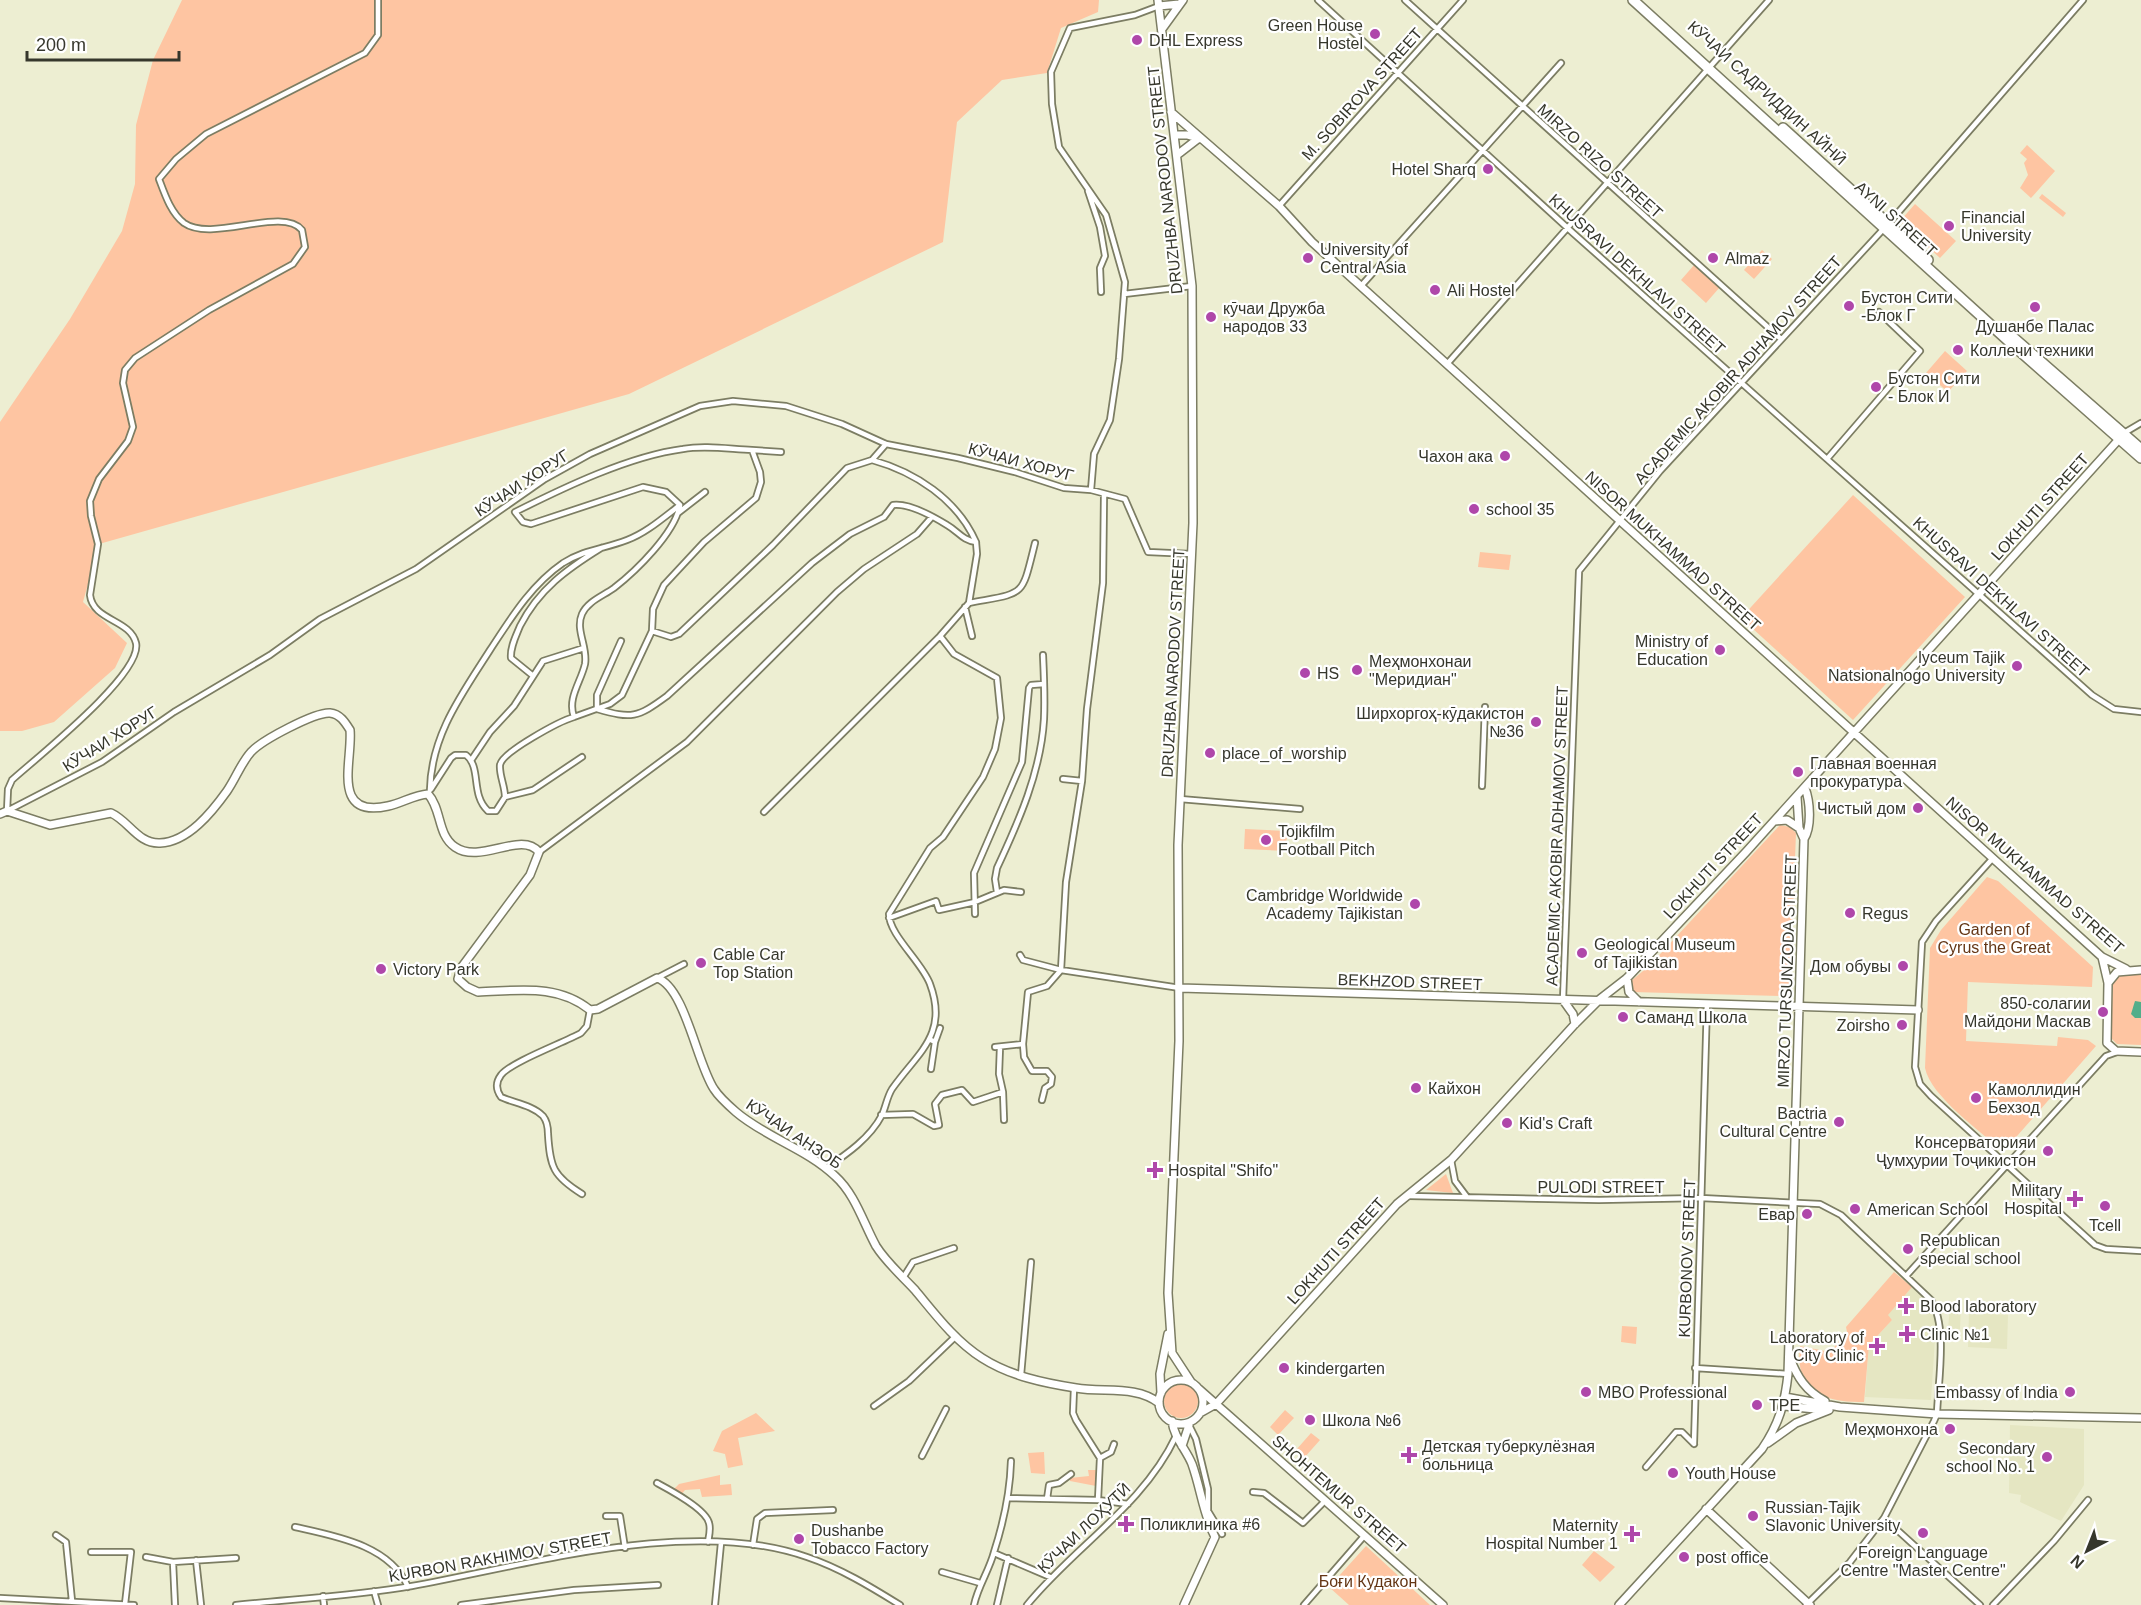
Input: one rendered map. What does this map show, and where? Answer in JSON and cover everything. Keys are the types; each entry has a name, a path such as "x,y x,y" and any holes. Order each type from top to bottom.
{"highway":[{"path":"1633,0 1710,67"},
{"name":"КӮЧАИ САДРИДДИН АЙНӢ","path":"1641,0 1710,67 1887,225"},
{"name":"AYNI STREET","path":"1887,225 2140,453"}],"street":[{"path":"378,0 378,35 365,53 206,134 176,159 159,179 175,214 192,227 216,229 289,222 300,226 305,234 305,247 293,264 209,310 135,358 125,370 123,383 133,426 128,441 99,479 90,501 98,544 90,601 102,615 131,634 136,642 136,649 129,665 83,719 12,780 4,813 50,825 111,813 141,838 157,844 173,842 189,832 226,792 253,750 316,716 332,713 340,717 350,730 347,782 354,800 366,807 378,808 429,792 451,758 462,754 472,759"},
{"name":"KHUSRAVI DEKHLAVI STREET","path":"1318,0 1482,151 1741,383 2106,705 2122,711 2141,712"},
{"name":"MIRZO RIZO STREET","path":"1405,0 1780,339"},
{"name":"M. SOBIROVA STREET","path":"1279,206 1463,0"},
{"path":"1447,364 1769,0"},
{"name":"ACADEMIC AKOBIR ADHAMOV STREET","path":"1563,1000 1579,571 1620,519 1780,339 1887,225 2083,0"},
{"path":"1091,490 1094,454 1110,420 1124,278 1106,215 1060,152 1052,104 1052,72 1067,31 1073,26 1135,15 1159,3 1181,2"},
{"path":"1162,29 1181,2"},
{"name":"DRUZHBA NARODOV STREET","path":"1159,3 1192,286 1192,554 1180,799 1180,988 1170,1230 1169,1329"},
{"path":"1361,286 1561,63"},
{"name":"NISOR MUKHAMMAD STREET","path":"1171,112 1210,143 1279,206 1312,242 2102,957 2126,969 2141,970"},
{"name":"NISOR MUKHAMMAD STREET","path":"1174,135 1199,138 1210,143"},
{"path":"1177,155 1199,138"},
{"path":"1087,189 1104,243 1105,256 1100,268 1101,292"},
{"path":"1124,294 1192,286"},
{"path":"1827,459 1920,351 1879,312"},
{"name":"КӮЧАИ ХОРУГ","path":"4,813 102,762 174,712 270,655 320,619 422,565 545,479 590,454 666,419 711,404 758,402 786,406 842,424 886,444 1016,472 1064,488 1091,490 1125,499 1148,552 1192,554"},
{"path":"2121,436 2141,423"},
{"name":"LOKHUTI STREET","path":"1200,1413 1216,1404 1396,1204 1409,1196 1451,1160 1575,1024 1600,999 1627,978 1797,797 2121,436"},
{"path":"2140,453 2141,443"},
{"path":"652,631 670,637 679,634 773,545 847,468 872,460 886,444"},
{"path":"515,512 581,480 675,450 702,447 781,452"},
{"path":"584,648 549,658 532,675 514,705 490,732 472,759 475,789 484,807 496,811 505,797 500,766 504,756 556,723 610,704 621,695 652,631 656,601 671,576 705,542 756,498 761,482 752,450"},
{"path":"872,460 905,470 965,519 976,542 977,554 967,605 972,636"},
{"path":"508,504 523,522 531,524 643,487 666,492 680,505"},
{"path":"678,513 705,492"},
{"path":"1042,1100 1046,1088 1051,1084 1052,1077 1047,1071 1032,1071 1024,1058 1023,1044 1028,992 1047,986 1061,970 1066,882 1082,781 1087,709 1103,584 1104,495"},
{"path":"574,717 571,704 584,668 584,648 579,625 584,611 636,568 663,538 678,513 680,505"},
{"path":"539,852 535,847 521,844 477,853 454,847 443,832 436,804 429,792 435,753 450,713 472,674 514,613 551,572 573,557 628,540 680,505"},
{"path":"597,709 630,717 645,712 667,696 812,563 850,534 884,517 890,506 905,506 947,525 964,540 976,542"},
{"path":"684,964 598,1009 590,1010 577,999 551,990 478,992 467,987 458,979 461,968 535,867 539,852 687,742 832,596 864,569 917,534 931,518"},
{"path":"764,812 940,636 967,605 1010,595 1021,590 1025,583 1035,543"},
{"path":"532,675 511,658 514,640 523,621 537,598 555,579 606,545"},
{"path":"931,1069 936,1014 931,986 922,967 889,918 891,908 930,848 943,837 983,777 994,749 1001,718 997,678 954,654 940,636"},
{"path":"597,709 597,695 621,641"},
{"path":"998,892 995,879 997,868 1018,819 1037,761 1044,720 1043,655"},
{"path":"975,914 974,873 1024,754 1029,688 1034,684 1044,684"},
{"path":"1482,786 1485,707"},
{"path":"505,797 533,790 582,757"},
{"path":"1064,779 1082,781"},
{"name":"MIRZO TURSUNZODA STREET","path":"1804,839 1808,833 1808,795 1805,788"},
{"name":"MIRZO TURSUNZODA STREET","path":"1619,1605 1762,1449 1775,1430 1784,1406 1788,1374 1804,839 1799,828 1797,797"},
{"path":"1180,799 1300,809"},
{"path":"1775,821 1787,820 1799,828"},
{"path":"1993,858 1936,921 1923,940 1915,1067 1920,1084 2097,1246 2109,1250 2141,1251"},
{"path":"889,918 936,901 939,910 975,902 998,892 1021,892"},
{"path":"1020,955 1023,960 1061,970 1180,988"},
{"path":"2102,957 2108,983 2106,1056"},
{"name":"NISOR MUKHAMMAD STREET","path":"2108,983 2114,974 2126,969"},
{"name":"КӮЧАИ АНЗОБ","path":"657,978 670,987 688,1023 706,1074 721,1098 759,1128 826,1168 851,1197 878,1248 956,1336 982,1358 1021,1376 1074,1388 1144,1393"},
{"path":"1627,978 1629,992 1639,1002"},
{"name":"BEKHZOD STREET","path":"1180,988 1918,1010"},
{"path":"1563,1000 1573,1014 1575,1024"},
{"name":"KURBONOV STREET","path":"1646,1467 1676,1432 1682,1432 1694,1444 1707,1004"},
{"path":"582,1194 558,1177 552,1167 548,1125 543,1117 526,1106 501,1097 496,1088 497,1081 507,1069 581,1033 587,1026 590,1010"},
{"path":"826,1168 857,1146 881,1115 892,1090 933,1041 940,1028"},
{"path":"2107,1043 2119,1052"},
{"path":"1004,1120 998,1047 1023,1044"},
{"path":"1906,1276 2106,1056 2119,1052 2141,1052"},
{"path":"881,1115 900,1112 913,1114 934,1126 939,1125 935,1104 942,1095 962,1090 973,1102 1003,1092"},
{"path":"1451,1160 1455,1181 1467,1197"},
{"name":"PULODI STREET","path":"1409,1196 1599,1200 1701,1198 1820,1204 1834,1209 1931,1300 1939,1317 1937,1414"},
{"path":"903,1278 913,1262 954,1248"},
{"path":"1021,1376 1031,1262"},
{"path":"1144,1393 1154,1390 1160,1374 1169,1329"},
{"path":"1169,1329 1172,1353 1191,1382 1199,1389 1203,1401 1200,1413 1190,1423 1184,1449"},
{"path":"874,1406 909,1381 956,1336"},
{"path":"1788,1353 1797,1376 1829,1407"},
{"path":"1695,1368 1788,1374"},
{"path":"1160,1374 1159,1403 1163,1414 1172,1421 1181,1424 1190,1423"},
{"path":"1161,1393 1173,1381 1191,1382"},
{"path":"1074,1388 1073,1413 1100,1458 1098,1500"},
{"name":"SHOHTEMUR STREET","path":"1199,1389 1366,1534 1443,1605"},
{"path":"1144,1393 1159,1403"},
{"path":"1785,1397 1829,1407"},
{"path":"1784,1406 1840,1407 1937,1414 2141,1418"},
{"path":"1762,1449 1796,1423 1829,1407"},
{"path":"922,1456 946,1409"},
{"path":"1706,1509 1808,1604 1843,1570 1884,1518 1937,1414"},
{"path":"1172,1421 1176,1436 1194,1470 1206,1520 1215,1537 1184,1605"},
{"path":"1190,1423 1208,1489 1208,1511 1222,1534"},
{"name":"КӮЧАИ ЛОҲУТӢ","path":"1027,1605 1050,1577 1128,1504 1164,1461 1176,1436"},
{"path":"1100,1458 1110,1453 1114,1444"},
{"path":"974,1605 980,1583 994,1553 1010,1498 1011,1461"},
{"path":"1047,1499 1049,1485 1059,1483 1071,1474"},
{"path":"657,1483 674,1492 705,1516 709,1523 708,1542"},
{"path":"1253,1492 1263,1493 1303,1523 1322,1504"},
{"path":"1010,1498 1098,1500 1128,1504"},
{"path":"1993,1605 2054,1541 2088,1500"},
{"path":"753,1545 758,1519 765,1513 833,1510"},
{"path":"606,1516 620,1516 626,1548"},
{"path":"1884,1518 1980,1605"},
{"path":"295,1527 339,1537 361,1545 396,1567 408,1587"},
{"path":"1304,1605 1366,1534"},
{"path":"56,1535 66,1542 72,1601"},
{"name":"KURBON RAKHIMOV STREET","path":"236,1605 408,1587 573,1553 708,1542 753,1545 806,1556 859,1580 900,1605"},
{"path":"715,1605 721,1543"},
{"path":"91,1552 132,1552 125,1604"},
{"path":"994,1553 1050,1577"},
{"path":"146,1557 173,1562 236,1558"},
{"path":"997,1605 1008,1558"},
{"path":"196,1560 201,1605"},
{"path":"173,1562 175,1605"},
{"path":"942,1572 980,1583"},
{"path":"461,1605 574,1590 658,1585"},
{"path":"374,1591 378,1605"},
{"path":"323,1596 324,1605"},
{"path":"0,1598 134,1605"},
{"path":"78,1601 84,1605"}],"shaded area":[{"path":"2135,1001 2141,1002 2141,1018 2135,1018 2131,1014"},
{"name":"Clinic №1","path":"1912,1287 1926,1299 1936,1323 1931,1400 1865,1397 1869,1345 1892,1320 1887,1315"},
{"path":"1950,1305 1961,1306 1960,1329 1948,1329"},
{"path":"1969,1313 2008,1315 2007,1349 1968,1347"},
{"name":"Secondary school No. 1","path":"2010,1425 2084,1429 2084,1485 2061,1521 2020,1502 2021,1495 2009,1493"}],"green space":[{"path":"182,0 1099,0 1098,12 1061,28 1047,73 1002,80 957,122 943,242 629,394 99,544 83,602 127,643 115,668 54,722 22,731 0,731 0,422 70,319 122,231 135,184 136,125 153,60"},
{"path":"2027,145 2055,171 2031,198 2020,188 2028,175 2024,163 2027,159 2020,153"},
{"path":"2042,194 2066,213 2063,217 2039,198"},
{"path":"1915,204 1956,241 1940,258 1900,221"},
{"path":"1762,250 1772,259 1754,279 1744,270"},
{"path":"1695,264 1720,287 1706,303 1681,280"},
{"path":"1945,351 1967,371 1948,392 1926,373"},
{"path":"1853,495 1965,597 1853,720 1741,618"},
{"path":"1480,552 1511,555 1509,570 1478,567"},
{"path":"1780,825 1790,827 1796,833 1790,992 1783,996 1632,992 1631,981 1649,966"},
{"name":"Tojikfilm Football Pitch","path":"1245,829 1287,831 1286,851 1244,849"},
{"name":"Garden of Cyrus the Great","path":"1987,877 1998,881 2093,967 2092,987 1968,982 1966,1041 2057,1046 2058,1037 2088,1040 2096,1046 2003,1152 1947,1102 1929,1079 1925,1068 1930,948 1941,930"},
{"path":"2141,972 2141,1045 2117,1044 2112,1039 2111,982 2119,974"},
{"path":"1446,1174 1453,1193 1426,1190"},
{"path":"1894,1272 1912,1287 1888,1315 1892,1320 1869,1345 1864,1402 1837,1400 1815,1392 1807,1384 1802,1374 1799,1362 1800,1346 1830,1352 1847,1332 1846,1327"},
{"path":"1622,1326 1637,1327 1636,1344 1621,1342"},
{"path":"1181,1384 1193,1389 1198,1401 1193,1413 1181,1418 1169,1413 1164,1401 1169,1389"},
{"path":"1285,1410 1294,1418 1278,1435 1270,1427"},
{"path":"756,1413 775,1431 738,1438 743,1465 728,1468 725,1454 713,1451 722,1431"},
{"path":"1311,1433 1320,1440 1304,1458 1296,1450"},
{"path":"1044,1452 1045,1474 1031,1473 1028,1453"},
{"path":"1088,1470 1096,1470 1096,1486 1070,1481 1070,1478 1089,1476"},
{"path":"720,1475 720,1485 731,1484 732,1495 702,1497 700,1489 685,1490 680,1496 673,1490 679,1484"},
{"name":"Боғи Кудакон","path":"1366,1546 1430,1605 1349,1605 1329,1587"},
{"path":"1594,1551 1615,1567 1600,1582 1582,1565"}],"place":[{"name":"Green House Hostel","path":"1375,34"},
{"name":"DHL Express","path":"1137,40"},
{"name":"Hotel Sharq","path":"1488,169"},
{"name":"Financial University","path":"1949,226"},
{"name":"University of Central Asia","path":"1308,258"},
{"name":"Almaz","path":"1713,258"},
{"name":"Ali Hostel","path":"1435,290"},
{"name":"Бустон Сити -Блок Г","path":"1849,306"},
{"name":"Душанбе Палас","path":"2035,307"},
{"name":"кӯчаи Дружба народов 33","path":"1211,317"},
{"name":"Коллечи техники","path":"1958,350"},
{"name":"Бустон Сити - Блок И","path":"1876,387"},
{"name":"Чахон ака","path":"1505,456"},
{"name":"school 35","path":"1474,509"},
{"name":"Ministry of Education","path":"1720,650"},
{"name":"lyceum Tajik Natsionalnogo University","path":"2017,666"},
{"name":"Меҳмонхонаи \"Меридиан\"","path":"1357,670"},
{"name":"HS","path":"1305,673"},
{"name":"Ширхоргоҳ-кӯдакистон №36","path":"1536,722"},
{"name":"place_of_worship","path":"1210,753"},
{"name":"Главная военная прокуратура","path":"1798,772"},
{"name":"Чистый дом","path":"1918,808"},
{"name":"Tojikfilm Football Pitch","path":"1266,840"},
{"name":"Cambridge Worldwide Academy Tajikistan","path":"1415,904"},
{"name":"Regus","path":"1850,913"},
{"name":"Geological Museum of Tajikistan","path":"1582,953"},
{"name":"Cable Car Top Station","path":"701,963"},
{"name":"Дом обувы","path":"1903,966"},
{"name":"Victory Park","path":"381,969"},
{"name":"850-солагии Майдони Маскав","path":"2103,1012"},
{"name":"Саманд Школа","path":"1623,1017"},
{"name":"Zoirsho","path":"1902,1025"},
{"name":"Кайхон","path":"1416,1088"},
{"name":"Камоллидин Бехзод","path":"1976,1098"},
{"name":"Bactria Cultural Centre","path":"1839,1122"},
{"name":"Kid's Craft","path":"1507,1123"},
{"name":"Консерваторияи Ҷумҳурии Тоҷикистон","path":"2048,1151"},
{"name":"Hospital \"Shifo\"","path":"1155,1170"},
{"name":"Military Hospital","path":"2075,1199"},
{"name":"Tcell","path":"2105,1206"},
{"name":"American School","path":"1855,1209"},
{"name":"Евар","path":"1807,1214"},
{"name":"Republican special school","path":"1908,1249"},
{"name":"Blood laboratory","path":"1906,1306"},
{"name":"Clinic №1","path":"1907,1334"},
{"name":"Laboratory of City Clinic","path":"1877,1346"},
{"name":"kindergarten","path":"1284,1368"},
{"name":"MBO Professional","path":"1586,1392"},
{"name":"Embassy of India","path":"2070,1392"},
{"name":"TPE","path":"1757,1405"},
{"name":"Школа №6","path":"1310,1420"},
{"name":"Меҳмонхона","path":"1950,1429"},
{"name":"Детская туберкулёзная больница","path":"1409,1455"},
{"name":"Secondary school No. 1","path":"2047,1457"},
{"name":"Youth House","path":"1673,1473"},
{"name":"Russian-Tajik Slavonic University","path":"1753,1516"},
{"name":"Поликлиника #6","path":"1126,1524"},
{"name":"Foreign Language Centre \"Master Centre\"","path":"1923,1533"},
{"name":"Maternity Hospital Number 1","path":"1632,1534"},
{"name":"Dushanbe Tobacco Factory","path":"799,1539"},
{"name":"post office","path":"1684,1557"}]}
